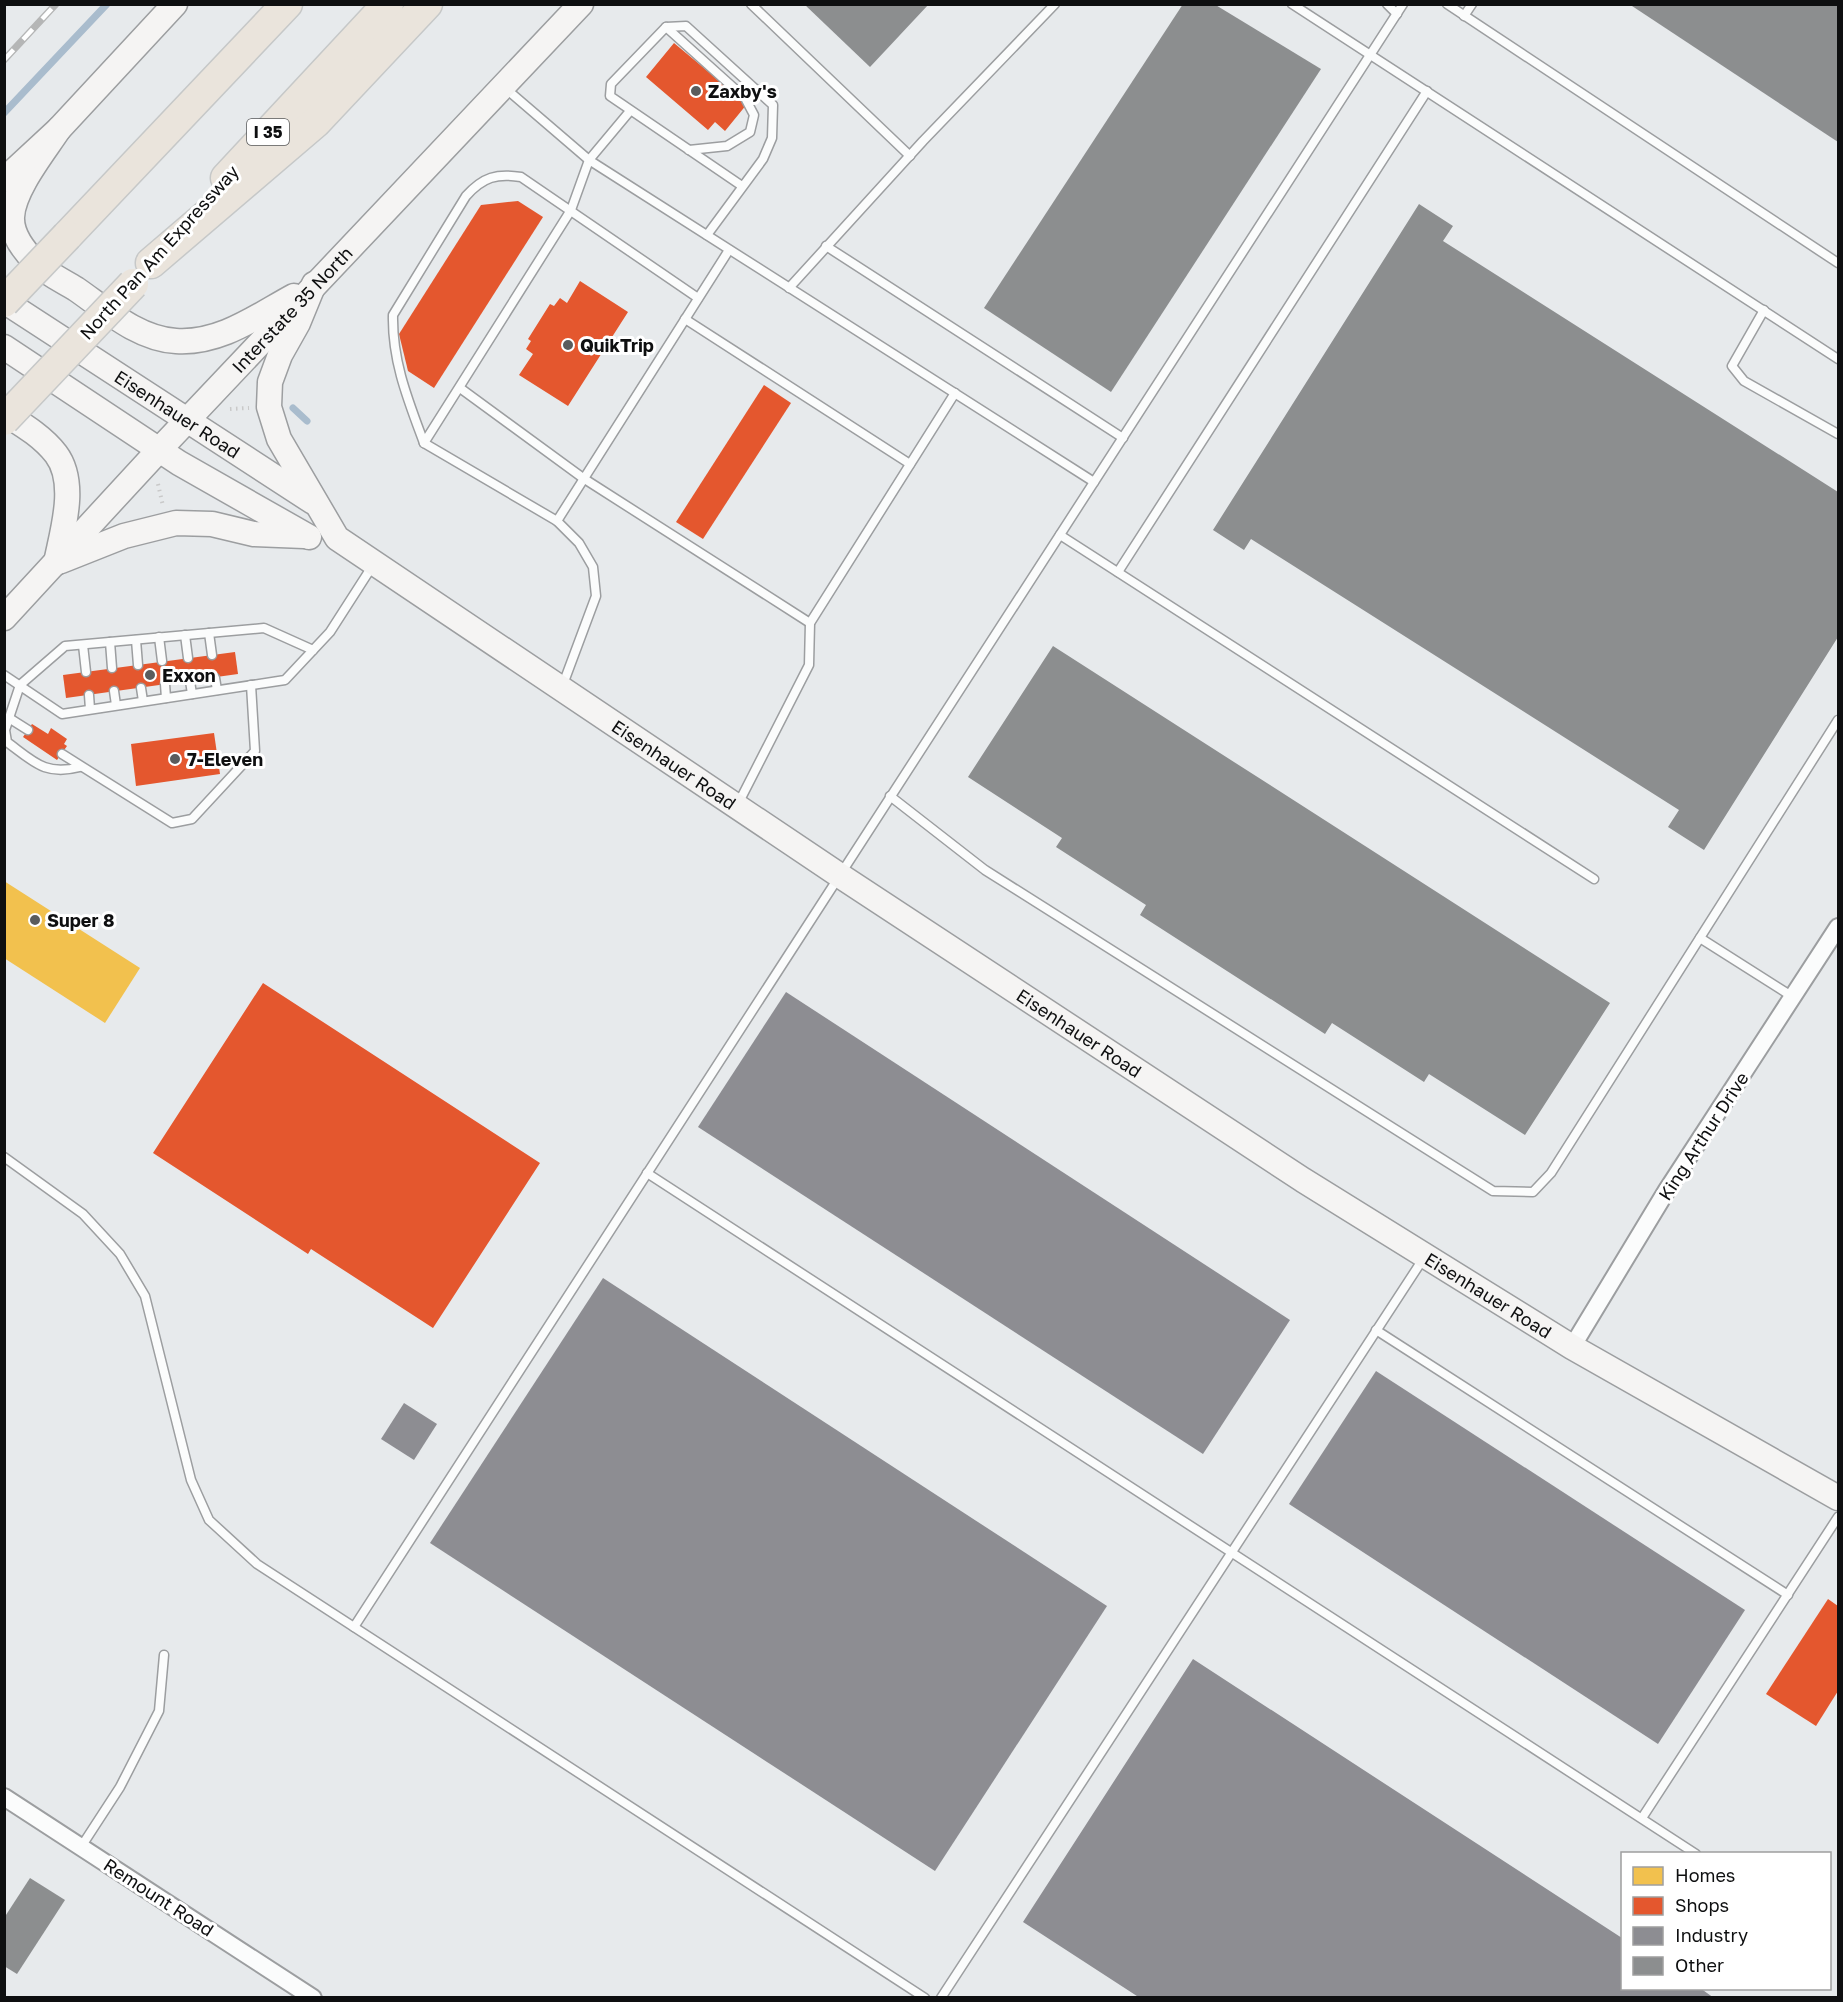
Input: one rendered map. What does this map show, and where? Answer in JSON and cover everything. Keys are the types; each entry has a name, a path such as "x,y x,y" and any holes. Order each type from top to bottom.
{"highway":[{"path":"4,302 287,4"},
{"name":"North Pan Am Expressway","path":"4,420 388,4"},
{"path":"142,273 316,122 427,4"}],"main road":[{"path":"4,180 59,129 175,4"},
{"name":"Interstate 35 North","path":"4,618 187,419 581,4"},
{"path":"4,169 59,129"},
{"path":"59,129 16,198 11,218 17,240 38,264 134,328 156,338 176,341 202,340 229,332 314,284"},
{"path":"314,284 298,323 280,355 270,382 269,407 279,439 317,505"},
{"name":"Eisenhauer Road","path":"4,302 317,505 337,538 561,690 1303,1180 1572,1347 1839,1498"},
{"path":"4,347 159,450 309,537"},
{"path":"4,413 37,435 57,455 65,477 66,507 56,563"},
{"path":"56,563 124,536 176,524 212,524 254,534 337,538"}],"street":[{"name":"King Arthur Drive","path":"1572,1347 1667,1190 1839,927"},
{"name":"Remount Road","path":"4,1797 313,1998"}],"lane":[{"path":"751,4 910,156"},
{"path":"789,288 910,156 1055,4"},
{"path":"1292,4 1839,359"},
{"path":"1387,4 1397,15"},
{"path":"354,1627 1403,4"},
{"path":"1447,4 1839,263"},
{"path":"1464,16 1472,4"},
{"path":"707,235 763,159 772,138 773,105 686,26 666,27 611,84 610,96 742,186"},
{"path":"666,27 745,98 754,115 750,132 727,146 689,150"},
{"path":"502,86 589,160 1094,483"},
{"path":"1118,572 1427,91"},
{"path":"424,443 571,210 589,160 630,111"},
{"path":"561,690 596,596 592,567 579,543 557,521 424,443 400,381 393,336 393,315 466,196 479,181 502,174 521,177 698,298"},
{"path":"826,246 1123,438"},
{"path":"557,521 729,250"},
{"path":"1764,310 1731,366 1744,381 1839,434"},
{"path":"685,319 910,464"},
{"path":"460,388 583,478 810,623"},
{"path":"736,807 809,665 810,623 955,393"},
{"path":"1060,535 1594,879"},
{"path":"4,675 62,714 285,680 330,632 374,563"},
{"path":"80,767 59,772 35,763 7,742 5,730 20,685 65,646 264,628 313,650"},
{"path":"209,633 212,655"},
{"path":"185,635 188,658"},
{"path":"159,638 162,661"},
{"path":"136,640 138,665"},
{"path":"110,642 112,668"},
{"path":"83,645 86,672"},
{"path":"215,678 217,690"},
{"path":"190,681 192,694"},
{"path":"165,684 166,698"},
{"path":"62,754 172,823 192,819 255,751 251,685"},
{"path":"141,688 143,701"},
{"path":"114,691 116,705"},
{"path":"88,695 90,709"},
{"path":"9,718 27,730"},
{"path":"890,796 986,870 1493,1191 1533,1192 1551,1173 1839,720"},
{"path":"1700,938 1793,998"},
{"path":"4,1157 83,1214 120,1254 145,1296 191,1480 209,1520 257,1564 925,1998"},
{"path":"647,1173 1693,1852"},
{"path":"941,1998 1425,1256"},
{"path":"1376,1330 1788,1595"},
{"path":"1642,1818 1839,1517"},
{"path":"81,1847 120,1787 159,1711 164,1655"}],"path":[{"path":"225,409 252,408"},
{"path":"154,481 159,486 164,513"}],"building: Homes":[{"name":"Super 8","path":"4,881 140,968 105,1023 4,958"}],"building: Shops":[{"name":"Zaxby's","path":"674,43 747,104 725,131 715,122 708,130 646,77"},
{"path":"518,201 543,217 434,388 408,371 399,334 481,205"},
{"name":"QuikTrip","path":"580,281 628,312 568,406 519,375 533,354 526,349 531,341 528,339 550,304 554,306 560,298 567,303"},
{"path":"764,385 791,403 703,539 676,522"},
{"name":"Exxon","path":"235,652 238,674 66,698 63,675"},
{"path":"32,724 48,734 51,728 67,739 64,744 67,746 57,760 23,737"},
{"name":"7-Eleven","path":"214,733 220,774 136,786 131,744"},
{"path":"263,983 540,1163 433,1328 311,1249 308,1254 153,1153"},
{"path":"1828,1599 1838,1606 1838,1691 1816,1726 1766,1694"}],"building: Industry":[{"path":"786,992 1290,1320 1203,1454 698,1127"},
{"path":"603,1278 1107,1606 935,1871 430,1543"},
{"path":"1376,1371 1745,1610 1658,1744 1289,1504"},
{"path":"404,1403 437,1424 414,1460 381,1439"},
{"path":"1193,1659 1621,1937 1621,1990 1703,1990 1714,1998 1140,1998 1023,1922"}],"building: Other":[{"path":"804,4 929,4 870,67"},
{"path":"1183,4 1214,4 1321,69 1111,392 984,308"},
{"path":"1629,4 1838,4 1838,142"},
{"path":"1419,204 1453,226 1443,241 1838,492 1838,637 1704,850 1668,827 1679,810 1251,539 1244,550 1213,530"},
{"path":"1053,646 1610,1003 1525,1135 1429,1074 1424,1082 1332,1023 1325,1034 1140,915 1146,905 1056,847 1062,838 968,777"},
{"path":"30,1878 65,1900 17,1974 4,1966 4,1918"}],"waterway":[{"path":"4,113 107,4"},
{"path":"293,408 307,421"}],"railway":[{"path":"4,60 56,4"}],"place":[{"name":"Zaxby's","path":"696,91"},
{"name":"QuikTrip","path":"568,345"},
{"name":"Exxon","path":"150,675"},
{"name":"7-Eleven","path":"175,759"},
{"name":"Super 8","path":"35,920"}]}
